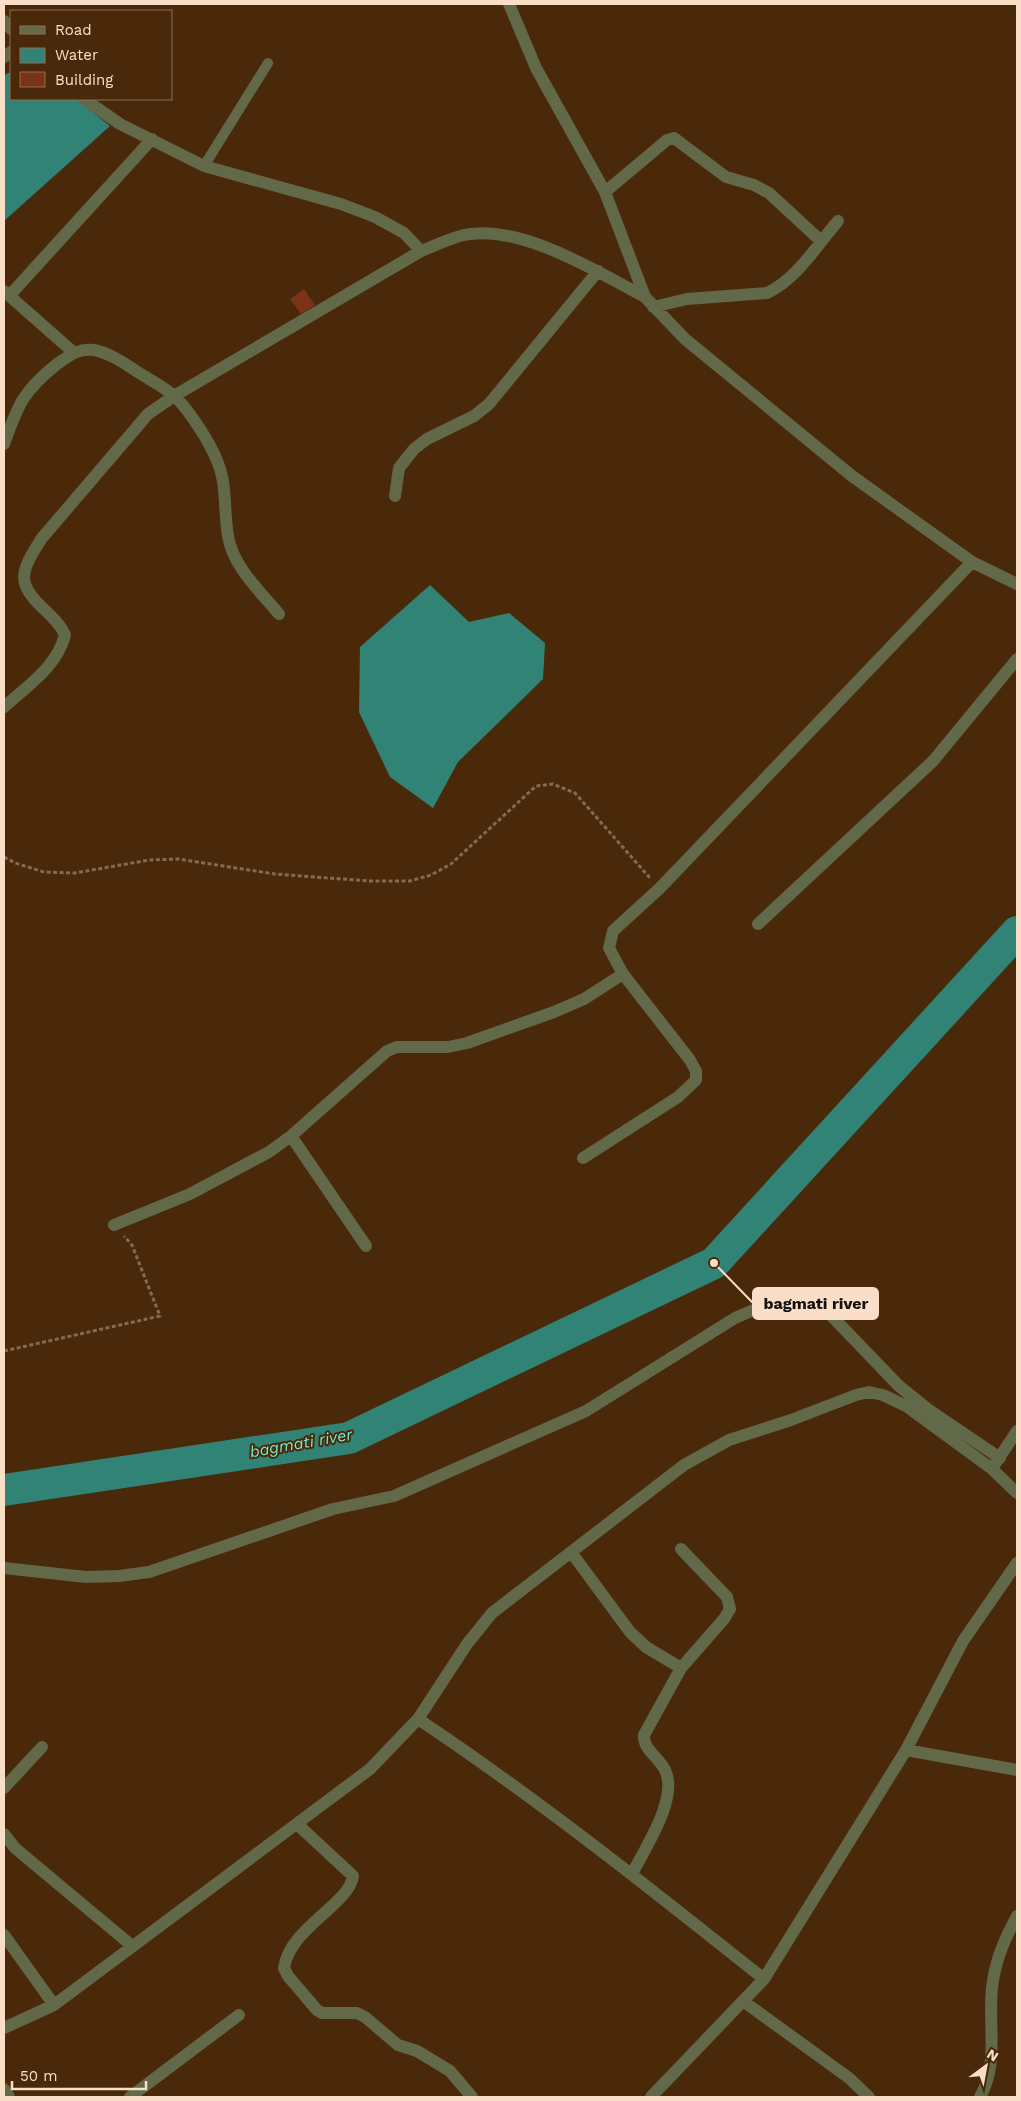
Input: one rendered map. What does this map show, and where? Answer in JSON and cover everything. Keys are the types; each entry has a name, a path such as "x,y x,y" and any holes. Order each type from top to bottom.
{"street":[{"path":"510,4 536,68 605,192 649,302"},
{"path":"85,100 120,124 204,166 341,204 375,217 404,233 421,251"},
{"path":"605,192 667,140 674,138 726,177 754,185 769,193 820,241"},
{"path":"73,352 7,293 152,139"},
{"path":"649,302 767,293 779,288 789,279 838,221"},
{"path":"4,708 46,669 59,652 65,636 56,620 26,590 24,582 30,557 42,538 148,414 174,396 421,251 465,235 503,234 543,246 598,272 649,302 684,339 820,450 972,562 1017,584"},
{"path":"395,496 399,468 414,448 427,439 474,416 490,404 598,272"},
{"path":"4,444 17,407 36,380 73,352 96,350 112,357 174,396 208,442 216,457 225,487 228,535 236,560 279,614"},
{"path":"583,1158 678,1098 696,1080 696,1071 690,1060 623,974 609,948 611,936 660,888 972,562"},
{"path":"758,924 933,761 1017,659"},
{"path":"114,1225 190,1194 269,1152 291,1136 387,1051 397,1047 448,1048 467,1043 554,1012 584,999 623,974"},
{"path":"291,1136 366,1246"},
{"path":"4,1568 86,1576 119,1576 149,1572 333,1509 394,1496 586,1411 735,1318 778,1300 795,1296 808,1299 822,1306 899,1386 929,1410 1000,1458"},
{"path":"4,2028 54,2005 131,1945 370,1769 418,1719 467,1644 492,1613 684,1465 730,1440 862,1394 883,1395 906,1406 992,1469 1017,1493"},
{"path":"992,1469 1017,1431"},
{"path":"632,1874 660,1818 669,1788 668,1776 664,1767 647,1748 644,1735 681,1668 724,1619 730,1609 727,1597 681,1550"},
{"path":"571,1552 630,1632 646,1647 681,1668"},
{"path":"650,2097 764,1979 906,1750 963,1641 1017,1564"},
{"path":"418,1719 476,1757 632,1874 764,1979"},
{"path":"4,1788 42,1747"},
{"path":"906,1750 1017,1770"},
{"path":"297,1824 353,1876 346,1890 292,1946 284,1968 288,1976 317,2010 328,2013 357,2013 365,2017 398,2045 417,2051 450,2071 472,2097"},
{"path":"4,1834 15,1848 131,1945"},
{"path":"980,2097 987,2085 990,2068 991,1990 995,1966 1002,1944 1017,1916"},
{"path":"4,1935 54,2005"},
{"path":"743,2002 849,2078 869,2097"},
{"path":"130,2097 239,2015"},
{"path":"4,2089 9,2097"}],"lane":[{"path":"204,166 268,63"}],"path":[{"path":"4,856 15,863 44,872 75,874 149,860 178,860 275,874 369,882 410,881 431,875 450,864 536,786 553,784 575,793 660,888"},
{"path":"4,1351 160,1316 132,1245 114,1225"}],"water":[{"path":"10,72 10,100 77,100 110,126 4,221 4,75"},
{"path":"430,585 469,622 509,613 545,643 543,679 458,762 433,808 390,777 359,712 360,647"}],"building":[{"path":"304,289 315,305 301,314 290,299"}],"waterway":[{"name":"bagmati river","path":"4,1490 349,1438 714,1263 1017,932"}],"place":[{"name":"bagmati river","path":"714,1263"}]}
